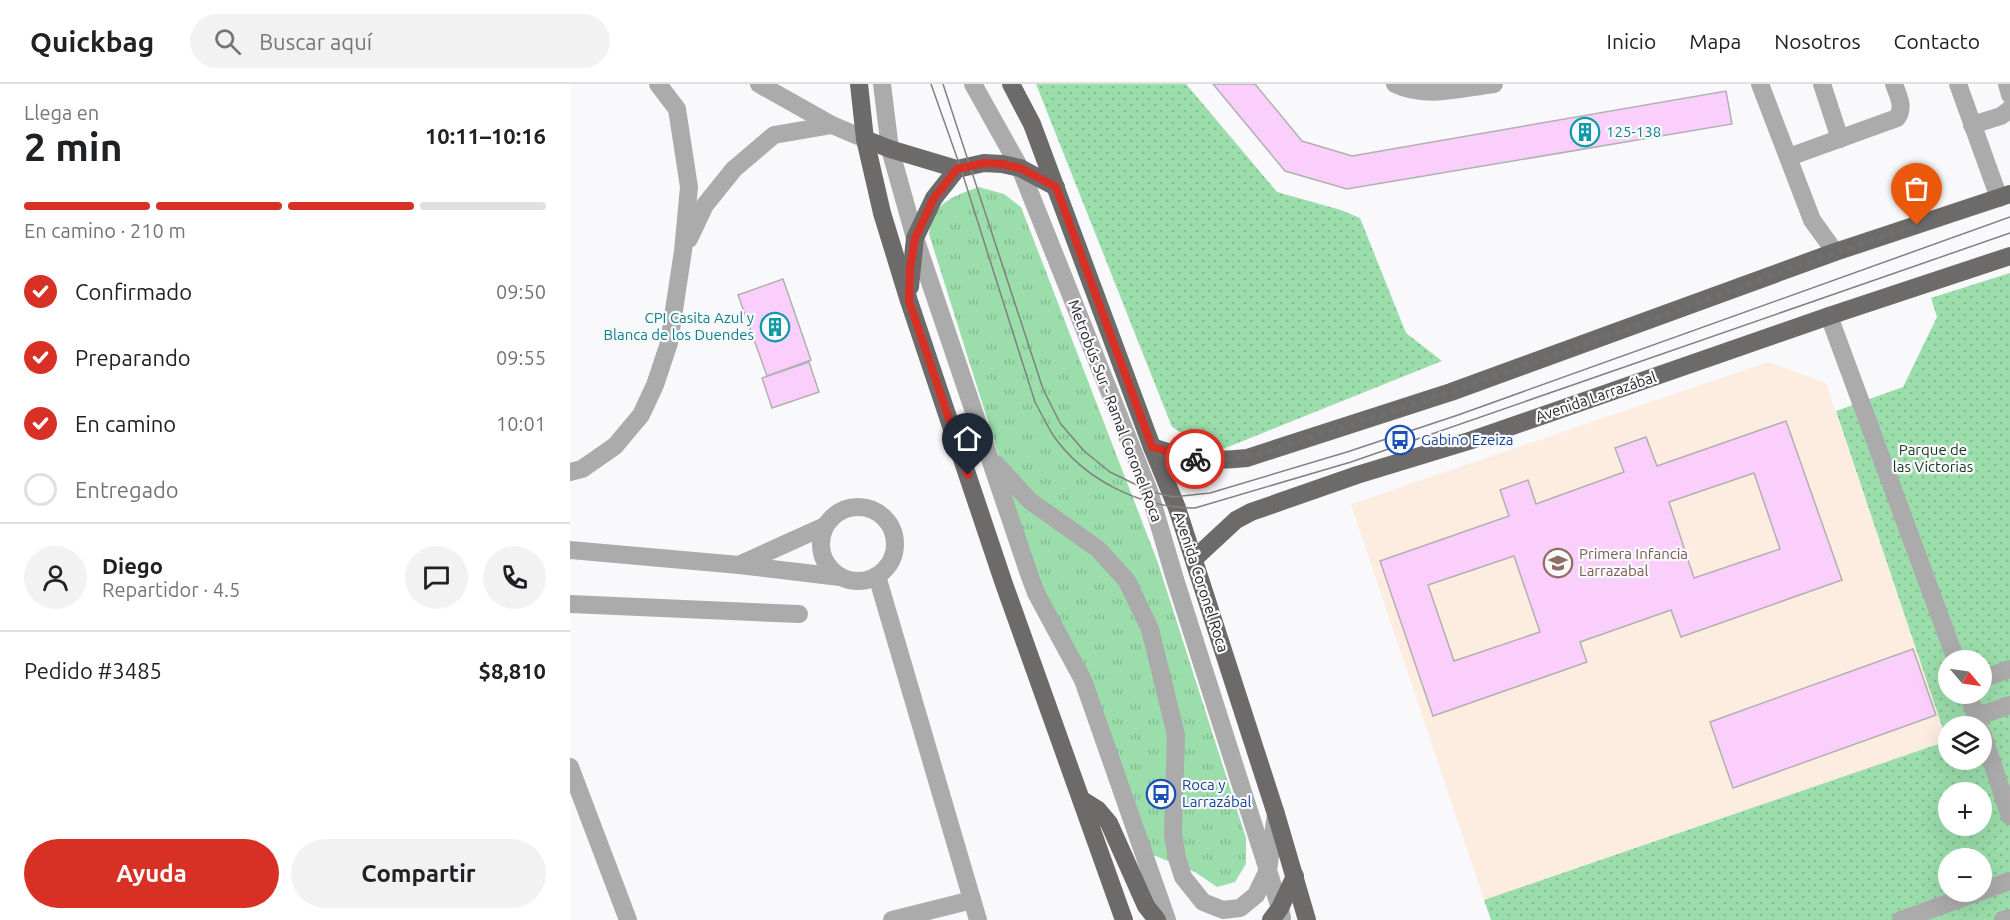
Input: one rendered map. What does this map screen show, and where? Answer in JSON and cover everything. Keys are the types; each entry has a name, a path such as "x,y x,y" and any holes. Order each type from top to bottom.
{"main road":[{"path":"859,84 865,139 882,213 909,301 1004,584 1124,920"},
{"name":"Avenida Coronel Roca","path":"1011,84 1032,124 1152,447 1173,497 1276,814 1307,920"},
{"path":"865,139 957,169 984,163 1020,168 1056,187"},
{"path":"909,301 910,269 915,238 934,198 957,169"},
{"path":"1152,447 1196,460 1220,461 1247,458 1451,392 1835,252 2005,196"},
{"name":"Avenida Larrazábal","path":"1194,559 1236,520 1251,512 1357,475 1472,440 1829,316 2010,256"},
{"path":"1082,800 1098,810 1109,823 1146,906 1157,920"},
{"path":"1278,916 1295,876"}],"street":[{"path":"570,472 582,469 615,446 641,415 655,385 669,343 683,251 689,187 677,110 658,84"},
{"path":"759,84 832,124 865,139"},
{"path":"882,84 890,149 915,238 1036,593 1083,680 1167,920"},
{"name":"Metrobús Sur - Ramal Coronel Roca","path":"973,84 1020,168 1149,491 1268,870 1278,916"},
{"path":"1395,84 1402,88 1429,93 1494,84"},
{"path":"1760,84 1812,220 1835,252"},
{"path":"1822,84 1840,138"},
{"path":"1789,158 1897,118 1901,112 1901,105 1894,84"},
{"path":"1958,84 1972,125 2005,196"},
{"path":"2007,84 2010,95"},
{"path":"1972,125 2001,116 2010,109"},
{"path":"683,251 705,205 734,169 774,135 832,124"},
{"path":"1829,316 1952,650"},
{"path":"991,458 1030,501 1098,549 1127,581 1150,629 1176,735 1173,834 1183,877 1203,902 1223,910 1240,908 1256,895 1268,870 1276,814"},
{"path":"570,550 739,565 865,581 877,576 890,562 895,545 893,532 888,522 879,513 855,506 843,509 825,526 820,548 830,570 840,577"},
{"path":"739,565 825,526"},
{"path":"877,576 978,920"},
{"path":"570,604 799,615"},
{"path":"1992,675 2010,669"},
{"path":"1992,717 2010,705"},
{"path":"1992,763 2010,816"},
{"path":"570,767 628,920"},
{"path":"1901,920 2010,881"},
{"path":"892,920 972,900"},
{"path":"2003,920 2010,918"}],"shaded area":[{"path":"1768,362 1826,383 1939,716 1938,744 1484,900 1351,504"}],"green space":[{"path":"1036,84 1186,84 1277,192 1341,210 1360,218 1406,333 1442,361 1213,453 1172,427"},
{"path":"979,187 1004,194 1021,207 1158,563 1246,838 1246,864 1235,882 1217,887 1195,872 1153,855 1038,580 929,234 935,215 945,202"},
{"name":"Parque de las Victorias","path":"2010,273 2010,920 1491,920 1484,900 1938,744 1938,770 1992,770 1992,716 1939,716 1836,411 1903,387 1937,317 1931,298"}],"building":[{"name":"125-138","path":"1213,84 1255,84 1302,141 1352,156 1726,91 1732,124 1347,189 1285,171"},
{"name":"CPI Casita Azul y Blanca de los Duendes","path":"783,279 811,360 767,376 738,295"},
{"path":"809,362 819,392 772,408 762,378"},
{"path":"1786,421 1842,580 1681,637 1671,610 1580,642 1587,662 1433,716 1380,561 1509,516 1500,490 1528,480 1536,504 1624,472 1615,448 1646,437 1657,466","holes":["1754,473 1780,549 1694,578 1669,502","1514,556 1540,632 1454,661 1428,585"]},
{"path":"1913,649 1936,715 1733,788 1710,722"}],"tram line":[{"path":"931,84 961,169 1035,402 1048,427 1066,451 1097,478 1135,497 1175,507 1195,508 1351,462 2010,233"},
{"path":"943,84 1043,389 1060,423 1084,451 1110,472 1149,491 1173,497 1210,493 1347,452 1458,415 2010,217"}],"way so far":[{"path":"1195,459 1220,461 1247,458 1337,429 1451,392 1835,252 1917,225"}],"place":[{"name":"125-138","path":"1585,132"},
{"name":"CPI Casita Azul y Blanca de los Duendes","path":"775,327"},
{"name":"Gabino Ezeiza","path":"1400,440"},
{"name":"Primera Infancia Larrazabal","path":"1558,563"},
{"name":"Roca y Larrazábal","path":"1161,794"}],"route":[{"path":"968,475 909,301 910,269 915,238 934,198 957,169 984,163 1020,168 1056,187 1152,447 1195,459"}]}
